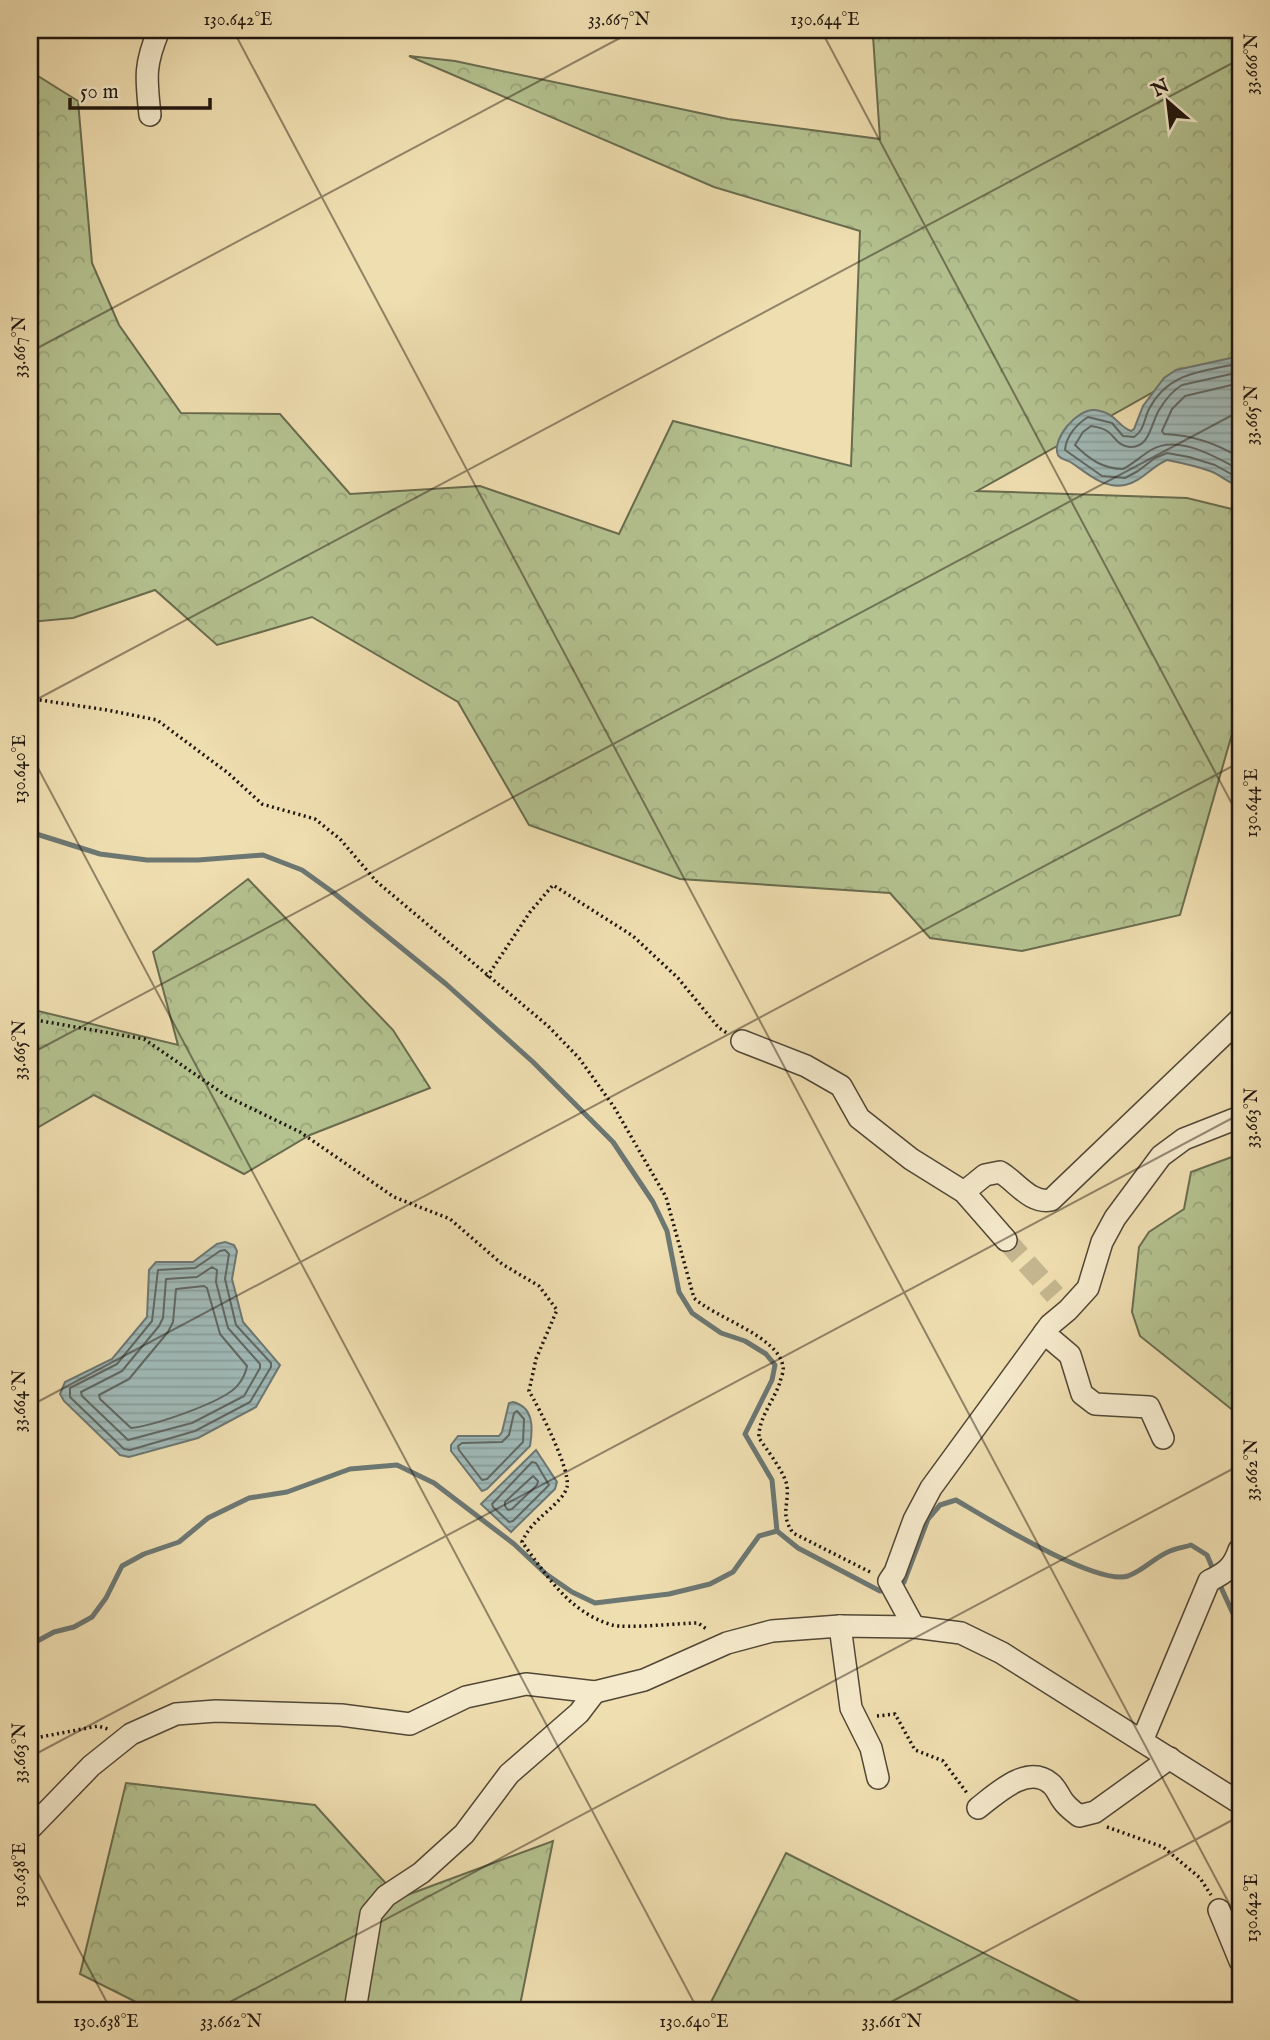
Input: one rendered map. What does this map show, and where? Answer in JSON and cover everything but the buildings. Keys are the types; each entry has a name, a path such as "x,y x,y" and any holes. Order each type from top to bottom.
{"street":[{"path":"150,115 145,73 149,51 159,30"},
{"path":"964,1192 985,1175 1000,1172 1031,1197 1042,1202 1051,1200 1240,1019"},
{"path":"742,1041 806,1066 841,1086 859,1118 911,1159 964,1192 1006,1240"},
{"path":"914,1628 889,1581 895,1572 914,1520 931,1488 1044,1333 1061,1303 1088,1288 1102,1242 1115,1217 1161,1156 1184,1139 1240,1117"},
{"path":"1044,1333 1070,1355 1082,1394 1095,1404 1149,1407 1163,1438"},
{"path":"1142,1741 1209,1581 1228,1571 1239,1550"},
{"path":"840,1626 851,1708 871,1748 878,1778"},
{"path":"30,1829 92,1766 131,1734 176,1714 341,1714 410,1724 466,1697 526,1684 595,1692 644,1680 727,1643 772,1631 840,1626 914,1628 961,1633 997,1650 1240,1803"},
{"path":"355,2010 371,1914 386,1896 421,1873 464,1834 509,1773 579,1713 595,1692"},
{"path":"978,1808 1003,1788 1026,1777 1036,1776 1051,1783 1065,1804 1079,1816 1095,1812 1170,1758"},
{"path":"1219,1910 1240,1961"}],"path":[{"path":"30,696 33,699 157,720 228,773 262,804 315,819 340,839 376,881 555,1034 579,1058 614,1107 666,1197 694,1298 706,1309 741,1325 765,1340 779,1358 783,1367 779,1385 759,1430 759,1438 787,1485 787,1525 793,1533 889,1581"},
{"path":"487,977 530,912 553,885 633,936 678,978 719,1028 742,1041"},
{"path":"30,1019 145,1040 228,1097 300,1132 394,1197 450,1219 502,1264 539,1286 557,1310 536,1359 529,1391 543,1415 562,1463 567,1488 560,1500 528,1528 522,1542 558,1591 576,1607 613,1626 698,1623 727,1643"},
{"path":"859,1723 895,1714 915,1750 943,1761 978,1808"},
{"path":"30,1739 98,1726 131,1734"},
{"path":"1095,1812 1101,1823 1116,1831 1163,1847 1200,1878 1219,1910"}],"green space":[{"path":"881,30 1240,30 1240,363 1189,372 977,491 1187,498 1240,511 1240,728 1234,727 1180,915 1022,951 930,938 890,893 680,879 529,825 458,702 312,617 217,645 155,590 73,618 30,622 30,71 78,101 92,263 119,325 181,413 280,414 350,494 480,486 619,534 673,421 851,466 860,231 714,187 409,56 455,61 728,119 880,139 873,36"},
{"path":"248,879 393,1030 430,1088 310,1135 244,1174 94,1095 30,1132 30,1009 178,1045 153,952"},
{"path":"1240,1154 1240,1416 1140,1336 1132,1312 1139,1247 1149,1232 1184,1209 1191,1172"},
{"path":"126,1783 315,1805 399,1898 553,1841 519,2010 152,2010 80,1974"},
{"path":"786,1853 1096,2010 710,2010 710,2004"}],"water":[{"path":"1240,356 1240,486 1210,471 1167,460 1131,483 1110,485 1097,480 1058,455 1058,441 1062,433 1081,414 1095,410 1102,412 1131,431 1143,406 1164,378 1176,370"},
{"path":"225,1242 234,1245 237,1251 232,1279 243,1322 280,1365 256,1407 198,1438 129,1457 120,1455 64,1401 60,1394 65,1382 112,1359 147,1317 149,1270 156,1262 193,1262 217,1244"},
{"path":"513,1402 525,1408 528,1413 532,1432 530,1446 482,1491 451,1451 451,1445 458,1436 499,1436 509,1403"},
{"path":"536,1450 557,1482 555,1489 511,1532 481,1504"}],"waterway":[{"path":"30,832 100,854 147,860 198,860 263,855 302,870 446,984 533,1062 613,1142 653,1202 667,1231 679,1292 692,1313 721,1333 745,1341 766,1354 775,1365 772,1380 745,1434 772,1480 777,1531 798,1548 880,1591 887,1590"},
{"path":"30,1645 92,1617 106,1598 122,1566 144,1554 179,1542 208,1518 249,1498 287,1492 350,1469 397,1465 434,1483 514,1544 546,1574 572,1592 595,1603 669,1594 710,1584 733,1572 759,1536 777,1531"},
{"path":"900,1587 928,1519 940,1505 956,1500 1016,1535 1092,1571 1128,1576 1175,1549 1191,1545 1207,1555 1215,1574"},
{"path":"1219,1583 1235,1618 1240,1623"}],"tunnel":[{"path":"1006,1240 1055,1295"}]}
